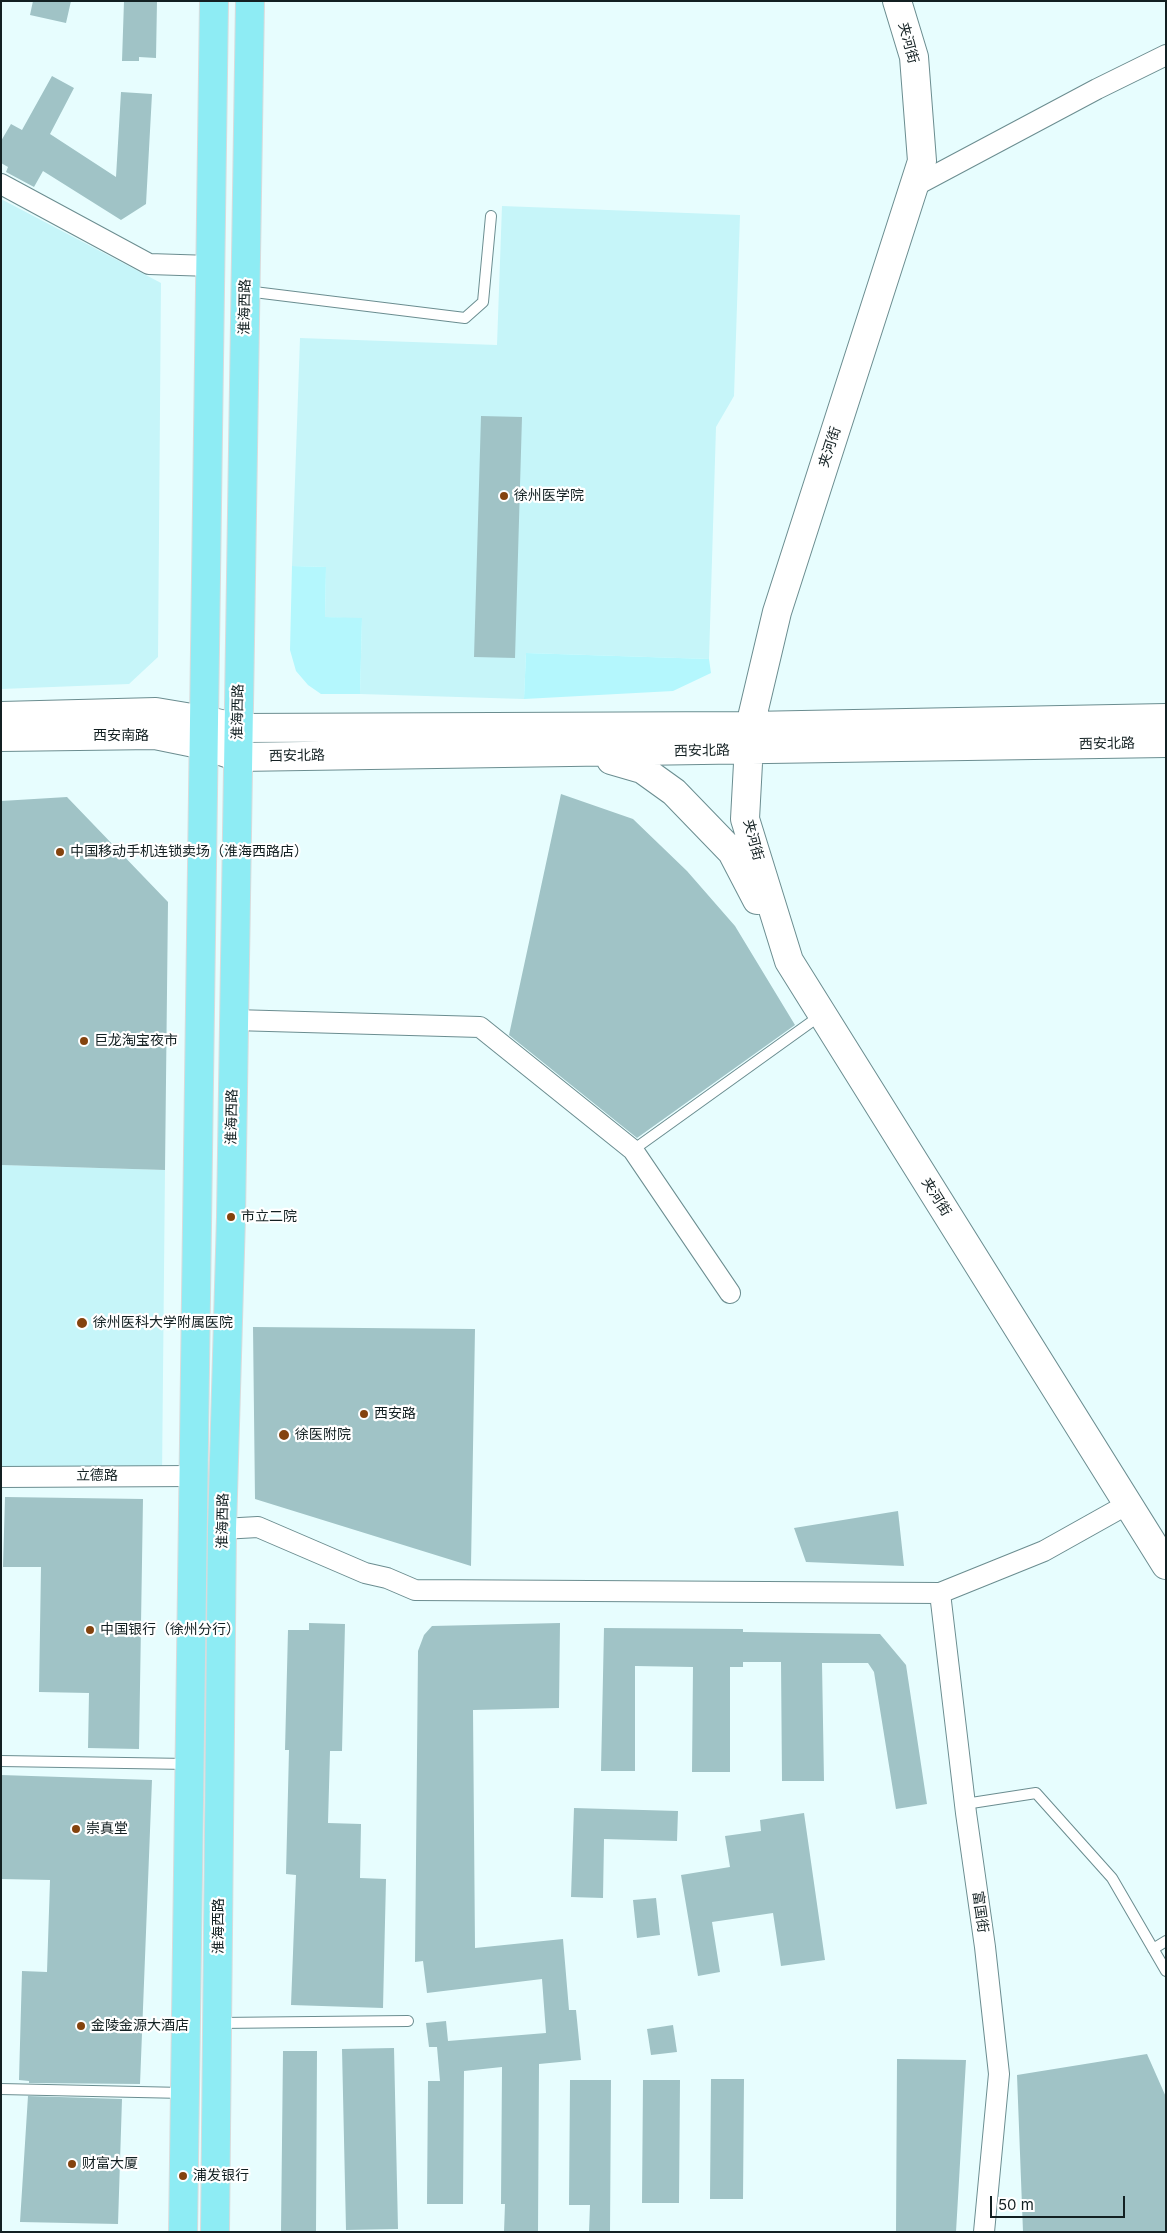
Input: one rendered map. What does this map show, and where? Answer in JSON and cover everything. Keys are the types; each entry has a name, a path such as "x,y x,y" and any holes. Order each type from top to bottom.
{"main road":[{"path":"183,2232 214,1"},
{"name":"淮海西路","path":"215,2232 222,1528 234,1020 250,1"},
{"name":"夹河街","path":"896,1 914,57 922,161 777,612 749,738 745,819 789,961 1166,1565"},
{"name":"西安南路","path":"1,716 156,712 204,732 238,757"},
{"name":"西安北路","path":"238,757 582,753 749,738 1166,718"},
{"name":"西安北路","path":"238,728 1166,744"},
{"name":"西安南路","path":"1,736 155,735 238,728"},
{"path":"582,753 642,769 674,792 732,852 789,961"}],"street":[{"path":"913,187 1097,89 1166,55"},
{"path":"1,184 149,264 211,266"},
{"path":"234,1020 480,1028 634,1150 730,1293"},
{"name":"立德路","path":"1,1477 194,1476"},
{"path":"222,1528 258,1527 365,1573 387,1578 415,1590 940,1593 1044,1551 1128,1504"},
{"name":"富国街","path":"940,1593 965,1804 985,1947 999,2074 984,2232"}],"lane":[{"path":"245,290 465,318 483,302 491,216"},
{"path":"634,1150 821,1014"},
{"path":"1,1761 190,1764"},
{"path":"965,1804 1036,1793 1112,1878 1166,1970"},
{"path":"1153,1949 1166,1941"},
{"path":"218,2023 408,2021"},
{"path":"1,2088 185,2093"}],"shaded area":[{"path":"1,199 161,283 158,657 129,684 1,689"},
{"name":"徐州医学院","path":"502,206 740,215 734,396 716,427 709,659 526,653 524,699 360,694 362,619 325,617 326,567 292,566 300,338 497,345"},
{"path":"292,566 326,567 325,617 362,618 360,694 321,694 308,685 296,671 290,650"},
{"path":"526,653 709,659 711,673 673,691 524,699"},
{"name":"徐州医科大学附属医院","path":"1,1165 165,1170 162,1477 1,1477"}],"building":[{"path":"33,1 71,1 66,23 30,15"},
{"path":"124,1 157,1 156,58 139,57 139,61 122,61"},
{"path":"52,76 74,88 50,134 116,177 121,92 152,94 146,204 121,220 43,171 34,187 6,172 8,167 1,163 1,141 11,124 22,130"},
{"path":"481,416 522,417 515,658 474,657"},
{"path":"561,794 633,819 687,871 735,926 795,1025 637,1138 509,1035"},
{"name":"巨龙淘宝夜市","path":"67,797 168,902 165,1170 1,1165 1,801"},
{"name":"西安路","path":"253,1327 475,1329 471,1566 255,1499"},
{"name":"中国银行（徐州分行）","path":"5,1497 143,1499 139,1749 88,1748 89,1693 39,1692 41,1567 3,1567"},
{"path":"898,1511 904,1566 806,1562 794,1528"},
{"path":"309,1623 345,1624 342,1751 330,1751 328,1823 361,1824 360,1878 386,1879 383,2008 291,2005 296,1875 286,1874 289,1750 285,1750 288,1630 309,1630"},
{"path":"560,1623 559,1708 473,1710 475,1948 563,1939 569,2010 576,2010 581,2060 539,2064 538,2232 504,2232 505,2204 501,2204 502,2067 464,2071 463,2204 427,2204 428,2081 440,2081 437,2047 429,2047 426,2023 446,2021 448,2041 546,2033 542,1979 427,1993 423,1961 415,1962 418,1651 424,1635 432,1626"},
{"path":"604,1628 743,1629 743,1632 880,1634 906,1665 927,1804 896,1809 874,1672 868,1663 822,1663 824,1781 782,1781 781,1662 743,1662 743,1667 730,1667 730,1772 692,1772 693,1667 635,1666 635,1771 601,1771"},
{"path":"1,1775 152,1780 140,2084 29,2083 29,2081 19,2080 22,1971 47,1972 50,1880 1,1879"},
{"path":"574,1808 678,1811 677,1841 604,1839 603,1898 571,1897"},
{"path":"804,1813 825,1960 781,1966 773,1913 712,1922 720,1972 698,1976 681,1875 730,1867 725,1836 761,1831 760,1820"},
{"path":"656,1898 660,1935 637,1938 633,1900"},
{"path":"673,2025 677,2052 651,2055 647,2029"},
{"path":"394,2048 398,2229 346,2230 342,2049"},
{"path":"283,2051 317,2051 316,2232 281,2232"},
{"path":"1147,2054 1166,2097 1166,2232 1023,2232 1017,2075"},
{"path":"897,2059 966,2060 956,2232 896,2232"},
{"path":"711,2079 744,2079 743,2199 710,2199"},
{"path":"570,2080 611,2080 610,2232 589,2232 590,2205 569,2205"},
{"path":"643,2080 680,2080 679,2203 642,2203"},
{"name":"财富大厦","path":"28,2096 122,2099 118,2224 20,2222"}],"place":[{"name":"徐州医学院","path":"504,496"},
{"name":"中国移动手机连锁卖场（淮海西路店）","path":"60,852"},
{"name":"巨龙淘宝夜市","path":"84,1041"},
{"name":"市立二院","path":"231,1217"},
{"name":"徐州医科大学附属医院","path":"82,1323"},
{"name":"西安路","path":"364,1414"},
{"name":"徐医附院","path":"284,1435"},
{"name":"中国银行（徐州分行）","path":"90,1630"},
{"name":"崇真堂","path":"76,1829"},
{"name":"金陵金源大酒店","path":"81,2026"},
{"name":"财富大厦","path":"72,2164"},
{"name":"浦发银行","path":"183,2176"}]}
